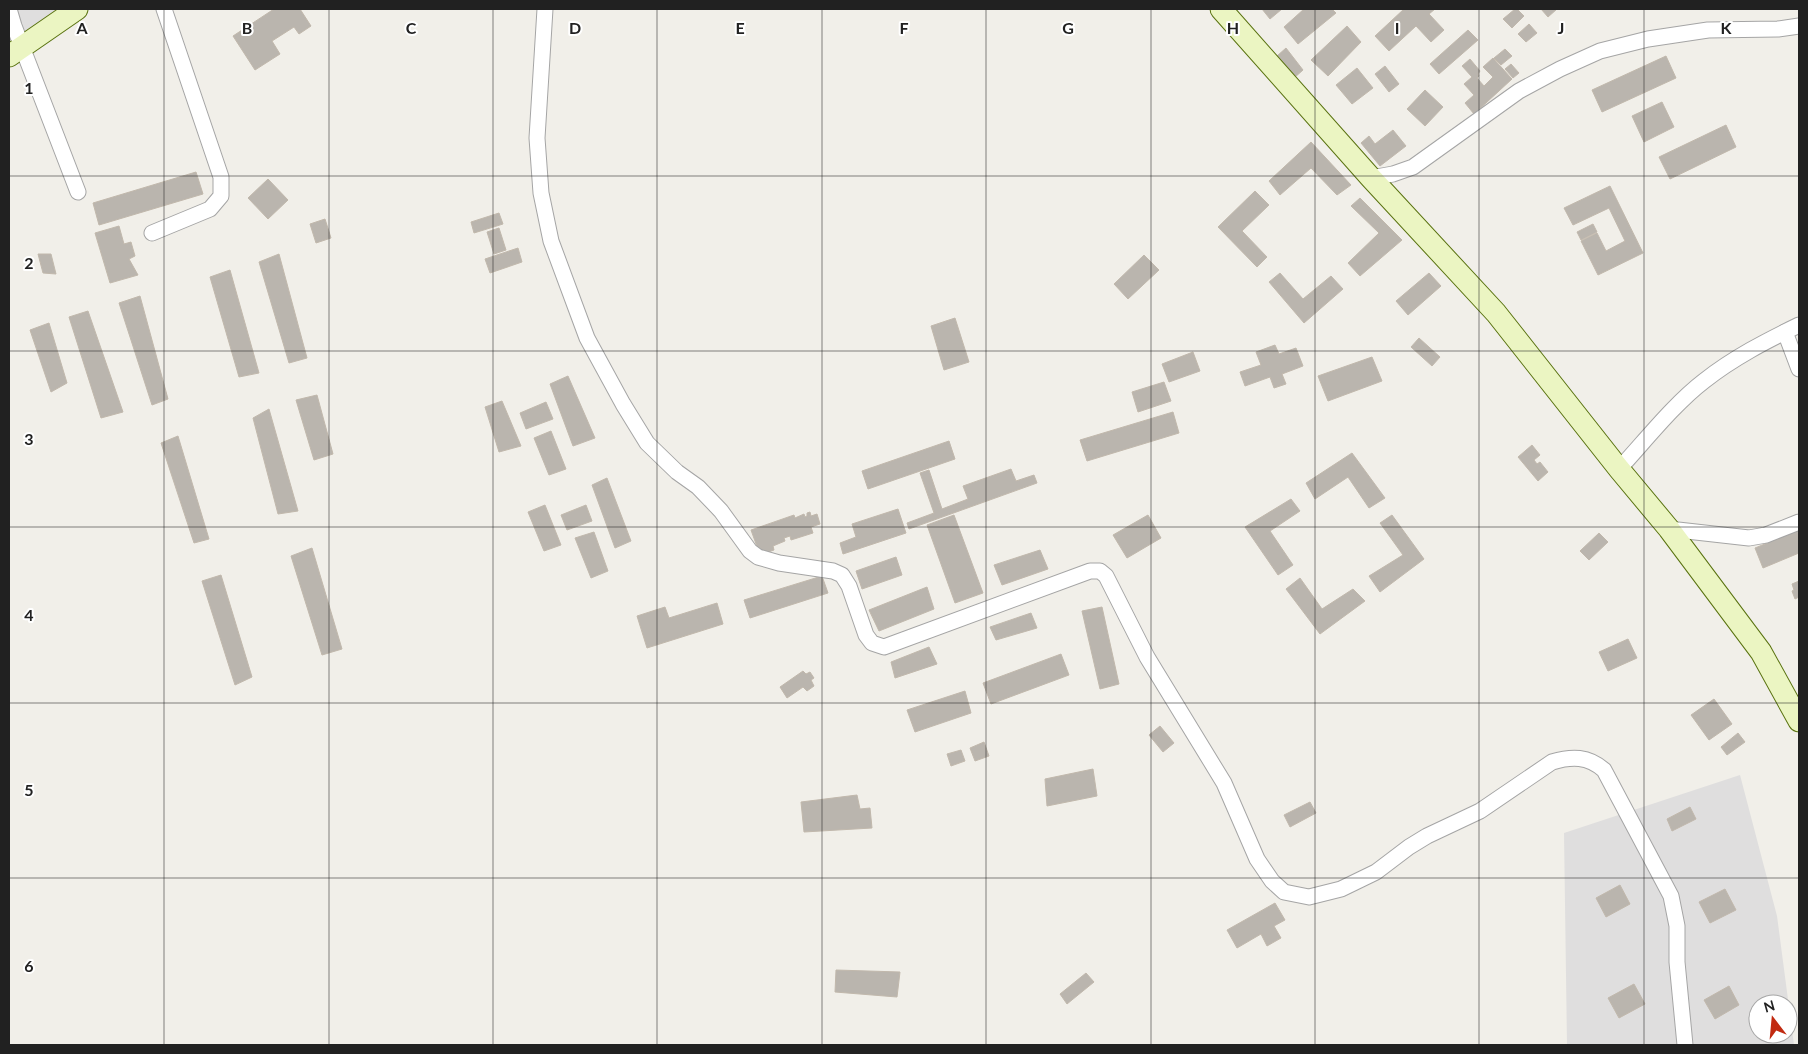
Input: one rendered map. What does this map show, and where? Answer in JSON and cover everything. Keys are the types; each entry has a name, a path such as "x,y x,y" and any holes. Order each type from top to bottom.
{"street":[{"path":"9,9 15,52 78,192"},
{"path":"15,52 77,9"},
{"path":"152,233 210,209 221,196 221,177 164,9"},
{"path":"545,9 537,138 545,217 550,241 587,338 647,443 677,472 698,487 721,511 750,551 758,557 779,563 833,571 842,575 849,586 866,635 872,644 884,647 1090,571 1100,572 1106,576 1147,657 1224,783 1257,859 1272,881 1284,892 1309,896 1341,889 1376,872 1427,836 1480,811 1552,762 1565,758 1580,757 1598,764 1604,770 1671,896 1677,926 1677,962 1686,1045"},
{"path":"1221,9 1371,178 1496,313 1669,529 1760,652 1799,721"},
{"path":"1371,178 1393,174 1412,167 1519,91 1560,69 1600,51 1648,39 1708,30 1778,29 1799,26"},
{"path":"1619,468 1703,382 1744,353 1799,325"},
{"path":"1785,332 1799,369"},
{"path":"1669,529 1749,538 1766,535 1799,522"}],"shaded area":[{"path":"9,9 72,9 9,52"},
{"path":"1740,775 1777,916 1787,994 1748,994 1748,1044 1794,1045 1567,1045 1564,833"}],"building":[{"path":"274,9 300,9 311,26 299,34 294,27 272,41 280,54 255,70 233,36"},
{"path":"1262,9 1282,9 1270,19"},
{"path":"1304,9 1332,9 1336,13 1298,44 1284,27"},
{"path":"1404,9 1435,9 1429,14 1444,30 1431,42 1416,26 1389,51 1375,36"},
{"path":"1515,9 1524,16 1512,28 1503,19"},
{"path":"1541,9 1557,9 1548,17"},
{"path":"1529,24 1537,33 1526,42 1518,34"},
{"path":"1347,26 1361,42 1328,76 1311,60"},
{"path":"1468,30 1478,40 1439,74 1430,64"},
{"path":"1286,48 1303,70 1294,78 1277,56"},
{"path":"1505,49 1512,56 1501,65 1494,58"},
{"path":"1666,56 1676,78 1602,112 1592,90"},
{"path":"1493,58 1512,79 1474,114 1465,103 1474,95 1464,84 1472,77 1462,66 1470,59 1480,71 1477,78 1484,86 1493,77 1483,67"},
{"path":"1511,64 1519,73 1513,78 1505,69"},
{"path":"1385,66 1399,84 1389,92 1375,74"},
{"path":"1357,68 1373,88 1352,104 1336,85"},
{"path":"1425,90 1443,107 1425,126 1407,109"},
{"path":"1662,102 1674,127 1644,142 1632,116"},
{"path":"1726,125 1736,147 1670,179 1659,157"},
{"path":"1393,130 1406,146 1380,166 1361,143 1369,136 1375,144"},
{"path":"1311,142 1351,185 1337,195 1311,168 1280,195 1269,181"},
{"path":"196,172 203,194 99,225 93,203"},
{"path":"268,179 288,200 268,219 248,198"},
{"path":"1610,186 1643,253 1598,275 1581,241 1597,233 1606,251 1625,241 1609,208 1573,225 1564,208"},
{"path":"1255,191 1269,205 1242,231 1267,257 1257,267 1218,227"},
{"path":"1360,198 1402,240 1360,276 1348,263 1379,233 1351,206"},
{"path":"499,213 503,224 474,233 471,222"},
{"path":"325,219 331,238 316,243 310,224"},
{"path":"1593,224 1597,232 1581,240 1577,232"},
{"path":"119,226 124,244 131,242 135,256 129,259 138,275 110,283 95,233"},
{"path":"499,228 506,250 494,254 487,232"},
{"path":"518,248 522,262 490,273 485,259"},
{"path":"38,254 51,254 56,274 43,273"},
{"path":"279,254 307,358 289,363 259,262"},
{"path":"1144,255 1159,270 1128,299 1114,284"},
{"path":"230,270 259,373 239,377 210,277"},
{"path":"1280,273 1303,299 1331,276 1343,289 1304,323 1269,282"},
{"path":"1429,273 1441,286 1408,315 1396,301"},
{"path":"140,296 168,399 152,405 119,303"},
{"path":"88,311 123,412 101,418 69,317"},
{"path":"955,318 969,362 944,370 931,326"},
{"path":"49,323 67,383 51,392 30,330"},
{"path":"1419,338 1440,357 1432,366 1411,347"},
{"path":"1275,345 1279,354 1296,348 1303,366 1282,374 1286,384 1274,388 1270,377 1245,386 1240,372 1261,365 1256,352"},
{"path":"1193,352 1200,371 1169,382 1162,364"},
{"path":"1372,357 1382,381 1328,401 1318,376"},
{"path":"568,376 595,438 573,446 550,384"},
{"path":"1164,382 1171,401 1138,412 1132,392"},
{"path":"317,395 333,454 314,460 296,400"},
{"path":"502,401 521,446 499,452 485,407"},
{"path":"546,402 553,419 526,429 520,413"},
{"path":"269,409 298,511 278,514 253,418"},
{"path":"1173,412 1179,433 1087,461 1080,440"},
{"path":"551,431 566,469 549,475 534,438"},
{"path":"178,436 209,539 194,543 161,443"},
{"path":"949,441 955,459 868,489 862,471"},
{"path":"1532,445 1540,455 1534,460 1537,464 1540,462 1548,472 1538,481 1518,457"},
{"path":"1352,453 1385,498 1369,508 1348,477 1315,499 1306,483"},
{"path":"1011,469 1016,481 1034,475 1037,483 909,529 907,523 934,513 920,473 929,470 942,509 968,499 963,486"},
{"path":"607,478 631,541 615,548 592,485"},
{"path":"1291,499 1300,511 1270,531 1293,565 1278,575 1245,527"},
{"path":"545,505 561,545 544,551 528,512"},
{"path":"586,505 592,521 567,530 561,515"},
{"path":"898,509 906,533 843,554 840,543 856,537 852,524"},
{"path":"810,512 811,516 817,514 820,524 811,527 813,533 791,540 790,536 784,538 785,541 773,546 774,550 760,555 751,530 794,515 795,518 804,514 805,517"},
{"path":"954,515 983,593 955,603 927,525"},
{"path":"1148,515 1161,538 1127,558 1113,535"},
{"path":"1392,515 1424,559 1380,592 1369,576 1403,555 1380,523"},
{"path":"1799,530 1799,553 1763,568 1755,548"},
{"path":"594,532 608,571 591,578 575,538"},
{"path":"1599,533 1608,542 1589,560 1580,551"},
{"path":"312,548 342,649 322,655 291,556"},
{"path":"1040,550 1048,569 1002,585 994,565"},
{"path":"896,557 902,575 862,589 856,571"},
{"path":"221,575 252,677 235,685 202,581"},
{"path":"822,576 828,593 750,618 744,600"},
{"path":"1300,578 1322,609 1353,589 1365,601 1320,634 1286,589"},
{"path":"1799,581 1799,597 1795,599 1792,584"},
{"path":"927,587 934,609 879,631 869,610"},
{"path":"717,603 723,624 647,648 637,616 665,607 669,618"},
{"path":"1102,607 1119,684 1100,689 1082,611"},
{"path":"1031,613 1037,628 996,640 990,627"},
{"path":"1628,639 1637,658 1608,671 1599,652"},
{"path":"929,647 937,664 895,678 891,662"},
{"path":"1061,654 1069,675 991,704 983,683"},
{"path":"803,671 806,674 810,672 814,678 811,680 814,686 807,691 803,687 787,698 780,687"},
{"path":"965,691 971,713 915,732 907,710"},
{"path":"1714,699 1732,724 1709,740 1691,715"},
{"path":"1160,726 1174,743 1163,752 1149,735"},
{"path":"1738,733 1745,742 1727,755 1721,747"},
{"path":"984,742 989,756 975,761 970,748"},
{"path":"961,750 965,761 951,766 947,754"},
{"path":"1093,769 1097,796 1047,806 1045,779"},
{"path":"857,795 860,809 870,808 872,828 804,832 801,802"},
{"path":"1310,802 1316,813 1290,827 1284,815"},
{"path":"1690,807 1696,819 1672,831 1667,819"},
{"path":"1620,885 1630,904 1606,917 1596,898"},
{"path":"1725,889 1736,910 1710,923 1699,902"},
{"path":"1275,903 1285,920 1274,926 1281,938 1267,946 1261,934 1237,948 1227,930"},
{"path":"836,970 900,972 897,997 835,992"},
{"path":"1086,973 1094,982 1067,1004 1060,994"},
{"path":"1634,984 1645,1004 1619,1018 1608,998"},
{"path":"1729,986 1739,1005 1715,1019 1704,1000"}]}
